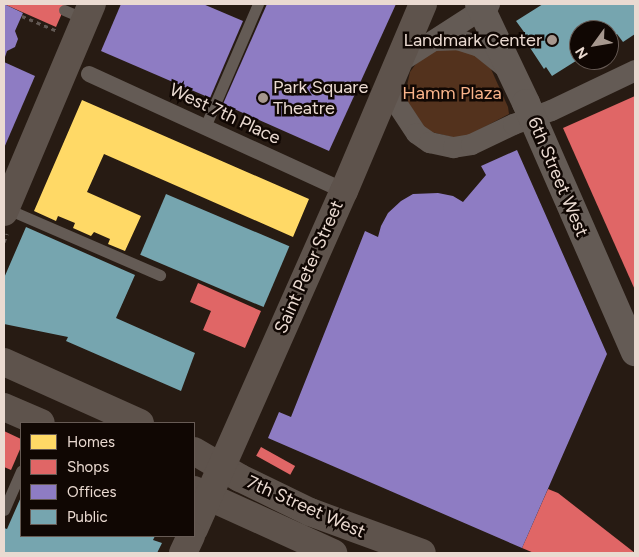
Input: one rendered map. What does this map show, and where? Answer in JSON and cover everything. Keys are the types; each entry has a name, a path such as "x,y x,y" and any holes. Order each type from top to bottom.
{"main road":[{"name":"Saint Peter Street","path":"195,524 201,493 220,467 344,190 423,4"},
{"path":"4,210 80,11"},
{"path":"4,362 138,422"},
{"path":"4,408 38,422"},
{"name":"7th Street West","path":"195,452 220,467 318,516 422,553"},
{"name":"7th Street West","path":"201,493 333,553"},
{"path":"183,553 191,537"}],"street":[{"path":"399,62 483,6"},
{"name":"6th Street West","path":"483,6 635,352"},
{"path":"434,40 457,39 479,46 513,74"},
{"path":"387,89 411,128 429,142 445,146 471,144 635,70"},
{"name":"West 7th Place","path":"89,74 344,190"}],"lane":[{"path":"205,127 258,4"},
{"path":"4,210 160,275"},
{"path":"4,510 20,473"}],"path":[{"path":"22,16 57,31"}],"green space":[{"name":"Hamm Plaza","path":"436,48 466,48 491,69 508,107 509,114 469,135 456,138 427,131 407,101 406,90 410,72 415,65 421,58"}],"building: Homes":[{"path":"82,100 309,199 293,237 104,154 87,192 141,216 125,251 108,244 110,239 94,232 91,236 73,228 75,223 58,216 56,221 34,211"}],"building: Shops":[{"path":"4,4 66,4 56,27"},
{"path":"635,96 635,290 563,128"},
{"path":"198,283 261,311 245,348 203,330 211,311 190,302"},
{"path":"4,431 20,439 20,449 11,470 4,467"},
{"path":"261,447 295,466 290,475 256,456"},
{"path":"548,489 558,493 635,553 534,553 522,548"}],"building: Offices":[{"path":"4,4 23,13 15,31 18,39 15,47 7,51 4,60"},
{"path":"121,4 203,4 243,21 210,98 101,51"},
{"path":"267,4 396,4 329,151 223,104"},
{"path":"4,62 35,76 4,148"},
{"path":"517,150 607,354 522,548 268,438 279,412 291,417 365,231 378,237 388,213 401,201 413,194 438,193 453,196 463,202 486,175 481,166"}],"building: Public":[{"name":"Landmark Center","path":"543,4 635,4 635,34 623,42 619,37 619,20 569,20 569,65 552,76 546,67 544,69 521,34 524,32 516,21"},
{"path":"166,194 289,246 264,307 140,255"},
{"path":"26,227 135,275 116,318 195,353 181,391 66,341 68,337 4,324 4,278"},
{"path":"20,499 20,537 154,537 153,540 162,543 157,553 4,553 4,528 7,529"}],"place":[{"name":"Landmark Center","path":"552,40"},
{"name":"Park Square Theatre","path":"263,98"}]}
